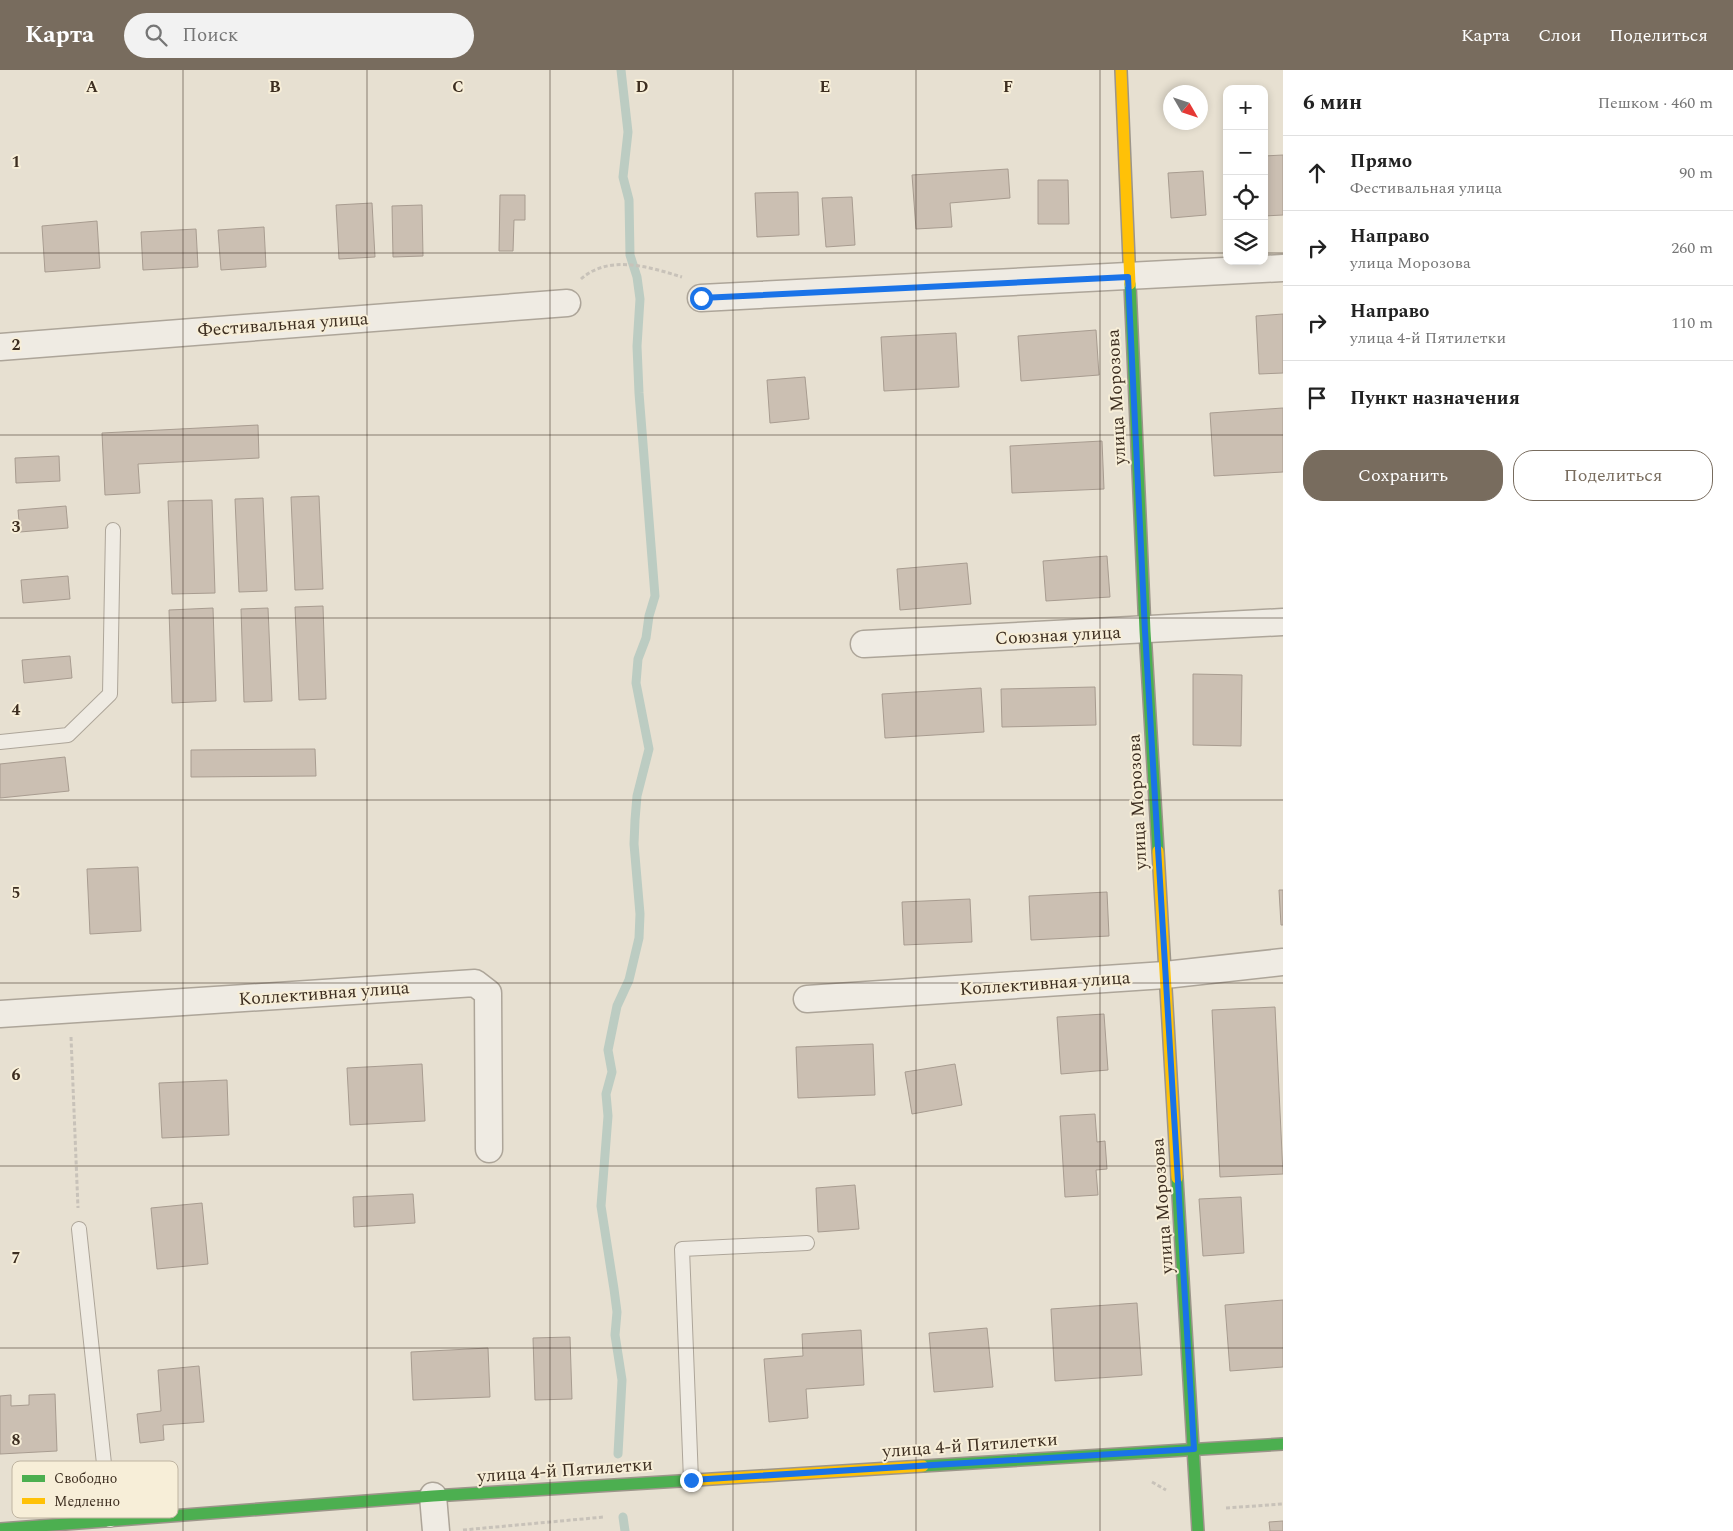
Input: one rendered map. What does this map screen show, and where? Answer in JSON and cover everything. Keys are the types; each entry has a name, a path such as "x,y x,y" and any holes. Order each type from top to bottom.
{"street":[{"name":"улица Морозова","path":"1120,70 1145,631 1198,1531"},
{"path":"701,298 1283,268"},
{"name":"Фестивальная улица","path":"0,347 567,303"},
{"name":"Союзная улица","path":"864,644 1145,631 1283,622"},
{"name":"Коллективная улица","path":"808,999 1165,975 1283,962"},
{"name":"Коллективная улица","path":"0,1014 476,983 488,993 488,1149"},
{"name":"улица 4-й Пятилетки","path":"178,1515 433,1496 1283,1444"},
{"path":"433,1496 436,1531"},
{"name":"улица 4-й Пятилетки","path":"0,1529 137,1518"}],"lane":[{"path":"0,742 68,734 110,694 113,530"},
{"path":"79,1229 104,1461"},
{"path":"691,1480 682,1249 807,1243"}],"path":[{"path":"567,303 576,283 591,270 615,264 649,267"},
{"path":"70,1009 79,1229"},
{"path":"1197,1510 1283,1504"}],"building":[{"path":"1283,155 1283,215 1268,216 1268,156"},
{"path":"1008,169 1010,198 950,203 952,227 916,229 912,175"},
{"path":"1203,171 1206,215 1171,218 1168,173"},
{"path":"1038,180 1068,180 1069,224 1038,224"},
{"path":"798,192 799,235 757,237 755,193"},
{"path":"500,195 525,195 525,220 514,220 513,251 499,251"},
{"path":"852,197 855,245 826,247 822,198"},
{"path":"372,203 375,257 339,259 336,205"},
{"path":"422,205 423,256 393,257 392,206"},
{"path":"97,221 100,268 45,272 42,226"},
{"path":"264,227 266,267 221,270 218,230"},
{"path":"196,229 198,267 143,270 141,232"},
{"path":"1283,314 1283,373 1259,374 1256,316"},
{"path":"1096,330 1099,375 1021,381 1018,336"},
{"path":"956,333 959,387 884,391 881,337"},
{"path":"805,377 809,419 770,423 767,380"},
{"path":"1283,408 1283,472 1214,476 1210,413"},
{"path":"258,425 259,458 138,464 140,493 105,495 102,433"},
{"path":"1102,441 1104,489 1012,493 1010,446"},
{"path":"59,456 60,481 16,483 15,458"},
{"path":"319,496 323,589 295,590 291,497"},
{"path":"263,498 267,591 239,592 235,499"},
{"path":"212,500 215,593 172,594 168,501"},
{"path":"66,506 68,528 20,532 18,510"},
{"path":"1107,556 1110,597 1046,601 1043,561"},
{"path":"967,563 971,604 900,610 897,569"},
{"path":"68,576 70,599 23,603 21,580"},
{"path":"323,606 326,699 299,700 295,607"},
{"path":"213,608 216,701 172,703 169,610"},
{"path":"268,608 272,701 244,702 241,609"},
{"path":"70,656 72,678 24,683 22,660"},
{"path":"1193,674 1242,675 1241,746 1193,745"},
{"path":"1095,687 1096,725 1002,727 1001,689"},
{"path":"981,688 984,732 885,738 882,694"},
{"path":"315,749 316,776 191,777 191,750"},
{"path":"65,757 69,791 0,798 0,764"},
{"path":"138,867 141,931 90,934 87,869"},
{"path":"1279,890 1283,890 1283,925 1281,925"},
{"path":"1107,892 1109,936 1031,940 1029,896"},
{"path":"970,899 972,942 904,945 902,902"},
{"path":"1275,1007 1283,1174 1220,1177 1212,1010"},
{"path":"1104,1014 1108,1070 1061,1074 1057,1017"},
{"path":"873,1044 875,1095 798,1098 796,1047"},
{"path":"422,1064 425,1121 350,1125 347,1068"},
{"path":"955,1064 962,1105 912,1114 905,1072"},
{"path":"227,1080 229,1135 162,1138 159,1083"},
{"path":"1095,1114 1097,1142 1105,1141 1107,1169 1096,1170 1098,1195 1065,1197 1060,1116"},
{"path":"855,1185 859,1229 818,1232 816,1188"},
{"path":"413,1194 415,1223 354,1227 353,1197"},
{"path":"1241,1197 1244,1253 1203,1256 1199,1199"},
{"path":"202,1203 208,1264 157,1269 151,1208"},
{"path":"1283,1300 1283,1367 1230,1371 1225,1305"},
{"path":"1137,1303 1142,1375 1055,1381 1051,1309"},
{"path":"987,1328 993,1387 934,1392 929,1333"},
{"path":"861,1330 864,1385 806,1389 808,1418 769,1422 764,1359 803,1356 802,1334"},
{"path":"570,1337 572,1399 535,1400 533,1338"},
{"path":"488,1348 490,1397 413,1400 411,1352"},
{"path":"199,1366 204,1422 163,1425 164,1440 140,1443 137,1414 161,1411 158,1370"},
{"path":"55,1394 57,1451 0,1454 0,1396 11,1395 11,1406 29,1405 29,1395"},
{"path":"1283,1521 1283,1531 1270,1531 1269,1522"}],"waterway":[{"path":"618,1454 622,1380 615,1335 617,1312 601,1206 608,1116 606,1094 612,1072 608,1050 617,1006 629,980 639,938 640,914 634,844 635,820 637,796 649,749 636,683 638,659 646,638 649,616 655,596 639,393 637,346 640,299 637,277 630,255 629,200 623,177 628,132 621,70"},
{"path":"623,1517 625,1531"}],"traffic: fast":[{"path":"1130,284 1145,631 1158,851"},
{"path":"1177,1178 1198,1531"},
{"path":"923,1466 1283,1444"},
{"path":"178,1515 433,1496 696,1480"},
{"path":"0,1529 144,1518"}],"traffic: slow":[{"path":"1121,70 1130,284"},
{"path":"1158,851 1177,1178"},
{"path":"696,1480 923,1466"}],"route":[{"path":"691,1480 1194,1449 1145,631 1128,277 701,298"}]}
